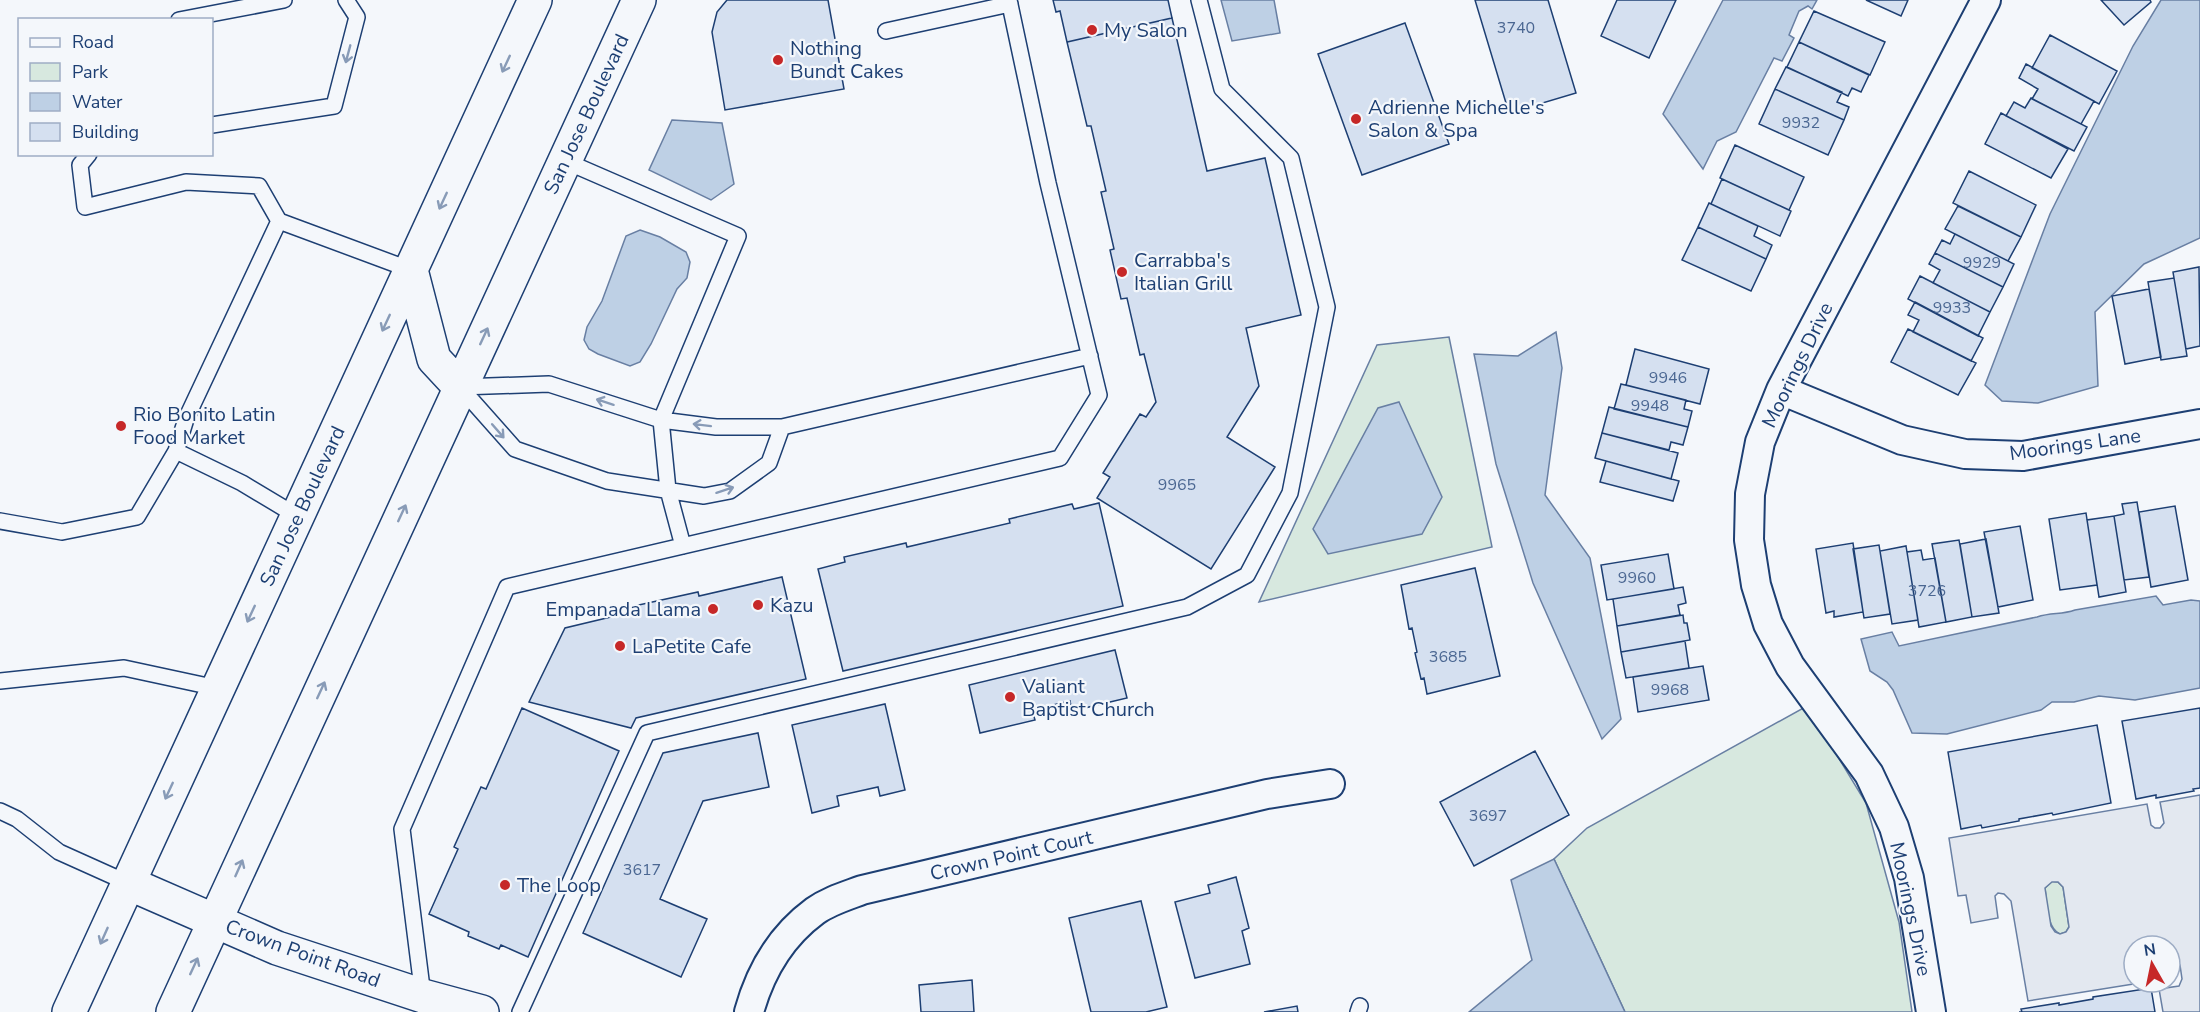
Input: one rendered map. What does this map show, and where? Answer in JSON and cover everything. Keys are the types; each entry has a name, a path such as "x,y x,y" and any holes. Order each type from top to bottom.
{"main road":[{"name":"San Jose Boulevard","path":"69,1012 535,0"},
{"name":"San Jose Boulevard","path":"173,1012 565,160 622,15 639,0"},
{"path":"411,270 434,359 460,387"},
{"name":"Crown Point Road","path":"128,883 278,948 423,996 482,1012"}],"street":[{"name":"Moorings Drive","path":"1931,1012 1909,878 1894,827 1869,774 1790,666 1768,624 1756,585 1749,540 1750,495 1760,442 1780,390 1986,0"},
{"name":"Moorings Lane","path":"1780,390 1902,440 1965,454 2023,456 2200,424"},
{"name":"Crown Point Court","path":"749,1012 753,997 781,942 815,911 831,902 862,890 1152,821 1267,794 1330,784"}],"lane":[{"path":"190,18 284,0"},
{"path":"213,125 334,106 357,17 346,0"},
{"path":"520,1012 647,733 1187,607 1247,575 1290,492 1327,307 1291,158 1222,89 1199,0"},
{"path":"423,996 402,829 507,587 1060,458 1099,395 1048,183 1009,2 886,31"},
{"path":"87,156 80,165 85,207 186,182 259,186 279,221 411,270"},
{"path":"565,160 738,236 661,420 668,490 683,546"},
{"path":"0,520 62,532 137,517 176,451 186,419 279,221"},
{"path":"460,387 549,384 661,420 716,427 782,427 1090,356"},
{"path":"460,387 515,449 607,482 704,496 730,491 769,463 782,427"},
{"path":"176,451 242,483 297,516"},
{"path":"0,681 124,668 217,688"},
{"path":"0,811 17,819 59,852 128,883"}],"green space":[{"path":"1449,337 1492,547 1259,602 1377,345"},
{"path":"1807,706 1866,803 1899,922 1912,1012 1625,1012 1554,859 1587,828"},
{"path":"2052,881 2058,882 2063,887 2069,927 2066,932 2060,934 2052,926 2047,907 2045,888"}],"shaded area":[{"path":"2200,795 2200,1012 2163,1012 2160,994 2182,994 2182,934 2122,934 2122,986 2028,1001 2011,901 2004,894 1998,893 1995,896 1998,918 1971,923 1966,895 1958,896 1949,838 2147,804 2151,825 2160,828 2164,823 2160,802","holes":["2052,882 2058,882 2063,887 2069,927 2066,932 2060,934 2055,932 2051,926 2045,888"]}],"water":[{"path":"1221,0 1274,0 1280,33 1232,41"},
{"path":"1723,0 1817,0 1812,9 1808,6 1799,11 1789,35 1794,38 1782,61 1774,58 1736,132 1717,141 1703,169 1663,114"},
{"path":"2161,0 2200,0 2200,238 2144,264 2095,312 2098,386 2038,403 2002,401 1985,385 2050,214 2133,46"},
{"path":"672,120 722,123 734,184 711,200 649,170"},
{"path":"640,230 660,237 686,252 690,262 687,278 677,289 651,344 640,362 630,366 589,349 584,340 587,327 602,301 626,236"},
{"path":"1556,332 1562,368 1545,495 1590,558 1621,719 1602,739 1533,583 1496,464 1474,354 1518,356"},
{"path":"1399,402 1442,497 1422,534 1328,554 1313,529 1378,408"},
{"path":"2156,596 2163,605 2191,600 2200,601 2200,688 2135,700 2099,696 2074,702 2052,702 2041,710 1947,734 1912,733 1893,690 1887,682 1870,671 1861,639 1892,632 1899,646 2047,614"},
{"path":"1554,859 1625,1012 1469,1012 1532,960 1511,880"}],"building":[{"name":"Nothing Bundt Cakes","path":"727,0 828,0 844,89 725,110 712,32 717,12"},
{"name":"My Salon","path":"1053,0 1168,0 1172,18 1067,42 1060,11 1056,12"},
{"path":"1475,0 1548,0 1576,93 1509,113"},
{"path":"1617,0 1676,0 1649,58 1601,36"},
{"path":"1866,0 1908,0 1901,16"},
{"path":"2101,0 2150,0 2151,2 2124,25"},
{"path":"1814,11 1885,42 1870,75 1799,42"},
{"path":"1172,18 1207,171 1265,158 1301,315 1246,328 1259,386 1227,437 1275,467 1211,569 1097,498 1110,477 1103,473 1140,414 1146,417 1156,402 1144,354 1140,355 1127,298 1121,299 1110,250 1114,249 1101,192 1106,191 1091,126 1087,126 1067,42"},
{"path":"1405,23 1449,144 1362,175 1318,54"},
{"path":"2050,35 2117,71 2099,104 2032,68"},
{"path":"1799,42 1869,75 1861,92 1852,88 1848,96 1787,67"},
{"path":"2026,64 2094,101 2081,124 2032,99 2038,89 2019,78"},
{"path":"1786,67 1842,92 1837,102 1849,107 1844,120 1775,89"},
{"path":"1775,89 1844,120 1828,155 1759,124"},
{"path":"2031,98 2087,127 2074,151 2006,116 2014,102 2025,108"},
{"path":"2001,113 2068,149 2051,178 1985,144"},
{"path":"1735,145 1804,177 1789,210 1720,178"},
{"path":"1969,171 2036,205 2021,237 1953,203"},
{"path":"1722,179 1791,211 1780,236 1711,204"},
{"path":"1709,203 1758,226 1754,236 1772,245 1766,259 1698,227"},
{"path":"1958,206 2021,237 2008,261 1945,229"},
{"path":"1698,227 1766,259 1751,291 1682,260"},
{"path":"1955,234 2014,264 2003,287 1935,253 1942,240 1950,244"},
{"path":"1935,253 2003,287 1990,312 1933,283 1940,270 1929,264"},
{"path":"2199,267 2200,346 2186,349 2173,272"},
{"path":"1920,276 1990,312 1978,336 1908,299"},
{"path":"2174,278 2187,356 2161,360 2148,282"},
{"path":"2149,289 2161,357 2125,364 2112,296"},
{"path":"1915,302 1983,338 1971,361 1913,332 1919,320 1908,315"},
{"path":"1908,329 1976,363 1958,395 1891,362"},
{"path":"1635,349 1709,369 1700,404 1626,385"},
{"path":"1621,384 1686,400 1684,409 1692,411 1688,427 1614,409"},
{"path":"1609,407 1688,427 1683,445 1671,442 1669,450 1602,433"},
{"path":"1602,433 1678,453 1671,479 1595,458"},
{"path":"1606,461 1679,481 1673,501 1600,482"},
{"path":"2137,502 2149,577 2124,580 2114,516 2124,514 2122,504"},
{"path":"1099,503 1123,606 843,671 818,569 845,562 844,557 906,543 907,547 1010,523 1009,519 1072,504 1074,509"},
{"path":"2175,506 2188,580 2151,587 2139,512"},
{"path":"2086,513 2097,585 2060,590 2049,519"},
{"path":"2114,516 2126,592 2099,597 2087,520"},
{"path":"2020,526 2033,600 1998,607 1984,532"},
{"path":"1986,539 1999,613 1972,617 1960,544"},
{"path":"1959,540 1972,617 1946,622 1932,544"},
{"path":"1853,543 1863,612 1834,617 1834,611 1826,613 1816,549"},
{"path":"1879,545 1890,614 1864,618 1853,549"},
{"path":"1906,546 1918,620 1892,624 1880,551"},
{"path":"1921,550 1923,560 1935,558 1946,622 1919,627 1907,552"},
{"path":"1668,554 1674,589 1607,600 1601,565"},
{"path":"1475,568 1500,676 1427,694 1415,653 1417,652 1412,628 1409,629 1401,585"},
{"path":"782,577 806,679 636,718 631,728 529,702 565,628 636,611 634,606 698,592 699,596"},
{"path":"1683,587 1686,603 1678,605 1680,615 1617,626 1613,599"},
{"path":"1683,615 1690,640 1621,652 1617,626"},
{"path":"1685,641 1689,668 1626,678 1621,652"},
{"path":"1115,650 1127,698 1072,711 1070,701 1032,710 1035,720 980,733 969,685"},
{"path":"1703,666 1709,700 1638,712 1633,677"},
{"path":"885,704 905,790 880,796 878,787 837,796 839,806 812,813 792,725"},
{"path":"522,708 619,751 528,957 501,945 499,949 468,936 469,932 429,914 458,849 454,847 481,787 486,789"},
{"path":"2200,708 2200,788 2156,798 2156,795 2136,799 2122,721"},
{"path":"2097,725 2111,803 1982,828 1981,825 1961,829 1948,752"},
{"path":"758,733 769,787 703,801 660,899 707,919 681,977 583,933 663,753"},
{"path":"1535,751 1569,815 1474,866 1440,802"},
{"path":"1236,877 1249,928 1242,931 1250,964 1195,978 1175,902 1210,893 1208,885"},
{"path":"1141,901 1167,1007 1146,1012 1091,1012 1069,918"},
{"path":"972,980 974,1012 921,1012 919,985"},
{"path":"2122,992 2152,994 2155,1012 2022,1012 2021,1009 2059,1003 2059,1005"},
{"path":"1297,1006 1298,1012 1264,1012"}],"place":[{"name":"My Salon","path":"1092,30"},
{"name":"Nothing Bundt Cakes","path":"778,60"},
{"name":"Adrienne Michelle's Salon & Spa","path":"1356,119"},
{"name":"Carrabba's Italian Grill","path":"1122,272"},
{"name":"Rio Bonito Latin Food Market","path":"121,426"},
{"name":"Kazu","path":"758,605"},
{"name":"Empanada Llama","path":"713,609"},
{"name":"LaPetite Cafe","path":"620,646"},
{"name":"Valiant Baptist Church","path":"1010,697"},
{"name":"The Loop","path":"505,885"}]}
